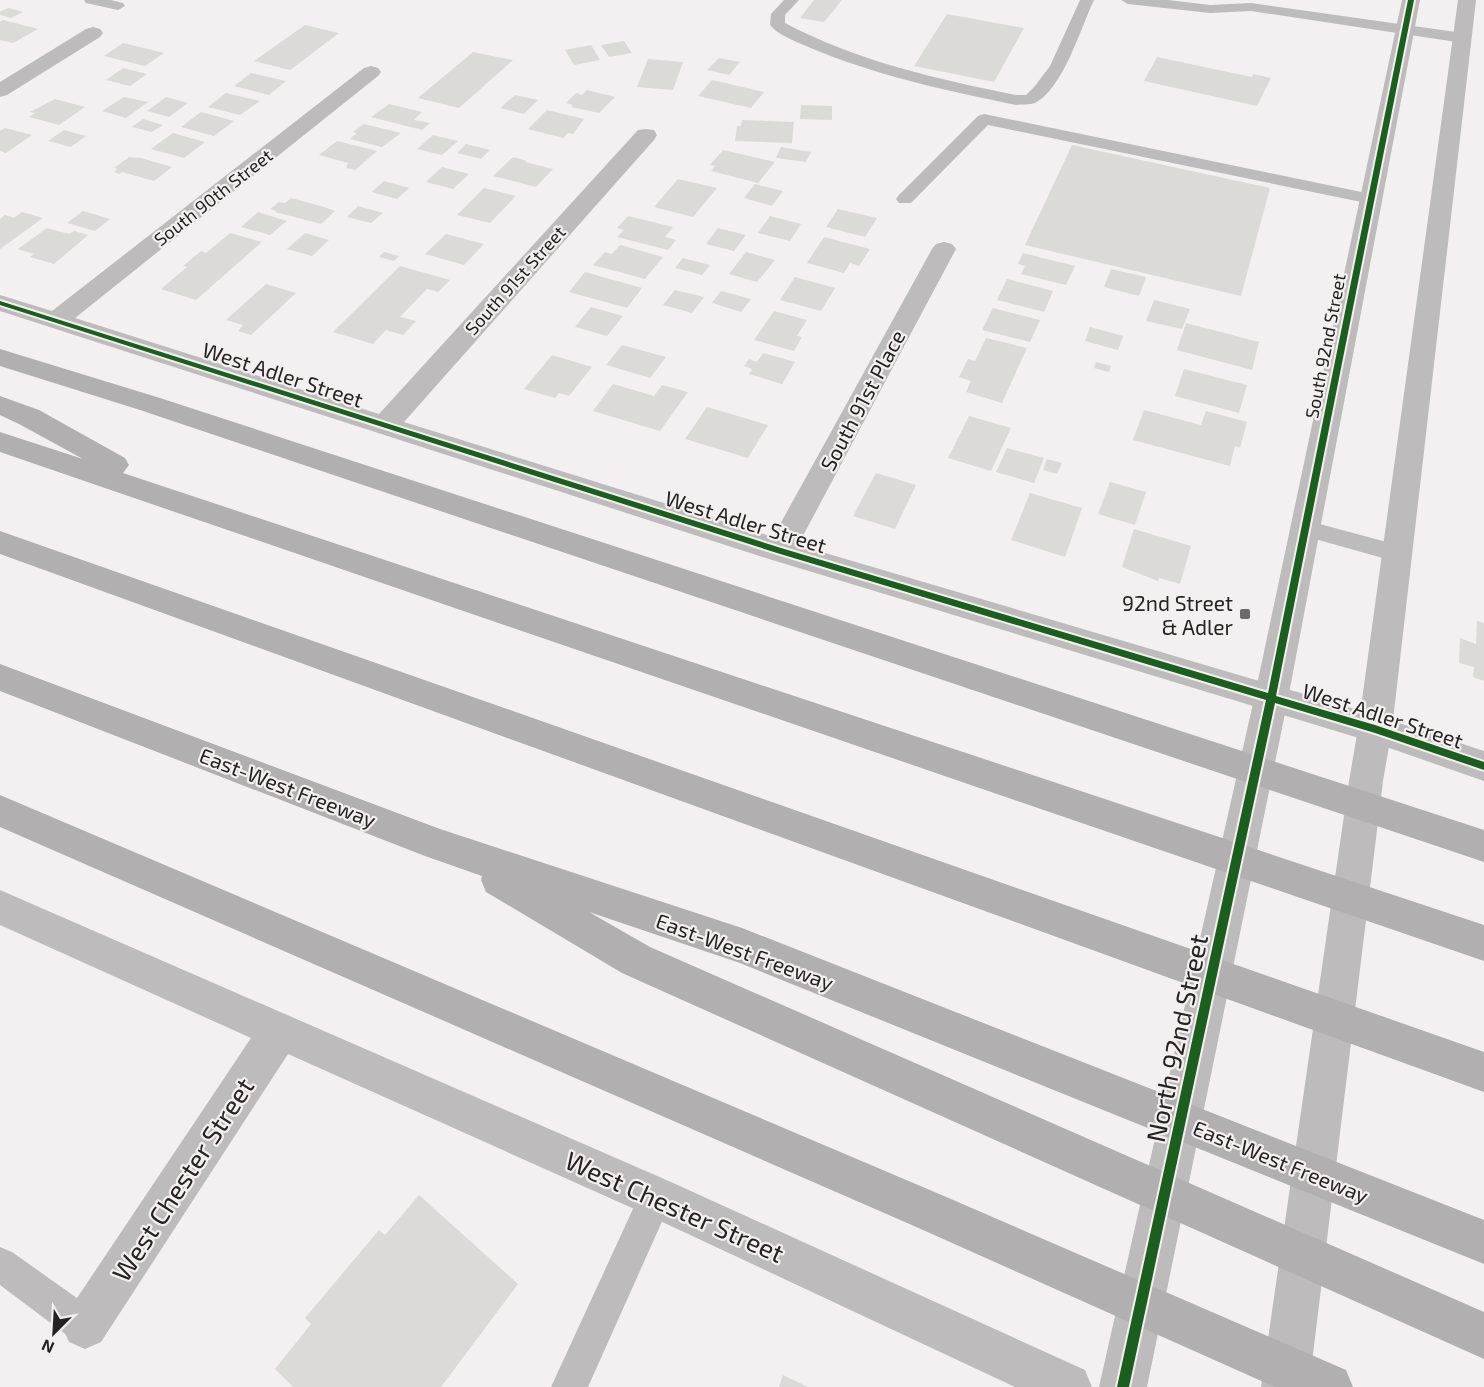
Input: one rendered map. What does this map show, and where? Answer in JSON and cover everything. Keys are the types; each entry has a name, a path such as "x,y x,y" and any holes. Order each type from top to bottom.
{"highway":[{"path":"0,357 150,404 1484,846"},
{"path":"0,405 29,417 187,505"},
{"path":"0,442 1484,943"},
{"path":"0,542 1484,1072"},
{"name":"East-West Freeway","path":"0,677 438,845 742,946 1484,1242"},
{"path":"0,811 918,1206 1329,1387"},
{"path":"438,845 636,960 1484,1336"}],"street":[{"name":"South 92nd Street","path":"1271,699 1411,0"},
{"path":"1286,1387 1366,781 1375,729 1467,0"},
{"path":"0,91 93,33"},
{"name":"South 90th Street","path":"56,321 371,72"},
{"name":"South 91st Street","path":"384,426 646,135"},
{"name":"South 91st Place","path":"780,551 944,249"},
{"name":"West Adler Street","path":"0,303 780,551 1375,729 1484,766"},
{"name":"North 92nd Street","path":"1124,1384 1271,699"},
{"name":"West Chester Street","path":"0,907 657,1197 1068,1387"},
{"name":"West Chester Street","path":"85,1326 279,1032"}],"lane":[{"path":"91,0 118,6"},
{"path":"792,0 778,14 777,25 799,38 907,76 1016,100 1030,99 1054,75 1077,18 1087,0"},
{"path":"1128,0 1210,9 1251,7 1462,38"},
{"path":"906,199 984,119 1371,199"},
{"path":"1305,528 1397,553"},
{"path":"569,1387 657,1197"},
{"path":"0,1264 85,1326"}],"building":[{"path":"814,0 842,0 824,22 800,18"},
{"path":"8,8 23,12 11,18 0,15 0,12"},
{"path":"947,14 1024,28 994,82 914,66"},
{"path":"3,20 38,29 13,43 0,40 0,22"},
{"path":"305,25 339,33 290,70 254,61"},
{"path":"624,41 632,53 609,57 601,45"},
{"path":"123,43 164,53 145,66 104,56"},
{"path":"591,45 600,60 574,65 565,50"},
{"path":"473,52 513,60 459,108 418,98"},
{"path":"1157,57 1252,77 1253,74 1271,78 1257,106 1144,81"},
{"path":"719,58 740,62 729,75 707,70"},
{"path":"648,59 683,62 673,90 637,87"},
{"path":"123,68 147,74 130,86 106,80"},
{"path":"251,73 286,81 269,95 234,86"},
{"path":"712,80 764,92 751,108 698,96"},
{"path":"587,90 615,97 599,113 571,107 573,105 566,103 576,93 582,95"},
{"path":"226,93 260,101 240,115 208,107"},
{"path":"515,95 538,100 524,114 500,108"},
{"path":"124,97 148,102 126,118 102,111"},
{"path":"166,97 188,103 169,117 147,111"},
{"path":"55,99 85,107 59,125 29,117 35,113 30,112"},
{"path":"389,104 422,112 414,120 430,123 422,130 371,117"},
{"path":"801,105 832,106 832,120 800,119"},
{"path":"547,110 584,119 573,134 568,133 563,138 528,129"},
{"path":"201,112 234,121 214,136 181,127"},
{"path":"143,119 163,125 152,132 132,127"},
{"path":"742,120 794,122 792,143 735,141 737,126 741,126"},
{"path":"364,124 401,133 382,147 350,139 357,133 353,132"},
{"path":"5,128 32,135 6,153 0,151 0,131"},
{"path":"64,130 86,136 71,147 48,141"},
{"path":"173,133 205,142 184,158 151,149"},
{"path":"433,135 458,141 442,155 417,149"},
{"path":"337,141 377,151 355,170 346,168 348,163 319,155"},
{"path":"466,144 490,150 481,159 457,153"},
{"path":"1072,145 1270,188 1241,296 1025,245"},
{"path":"781,147 811,152 806,162 776,158"},
{"path":"723,150 775,162 758,183 711,171 715,166 710,165"},
{"path":"129,157 172,167 154,181 114,172 118,169 114,168"},
{"path":"513,157 553,169 536,187 493,176"},
{"path":"442,167 469,174 453,189 426,182"},
{"path":"678,179 717,188 693,217 654,207"},
{"path":"384,181 409,188 397,199 372,192"},
{"path":"755,184 783,191 772,206 744,198"},
{"path":"484,188 516,196 490,223 457,215"},
{"path":"291,198 335,211 321,224 270,209 279,202 285,203"},
{"path":"358,206 383,213 371,223 347,217"},
{"path":"838,209 877,218 865,237 826,227"},
{"path":"83,211 110,219 95,231 67,223"},
{"path":"22,212 43,218 0,249 0,219 5,215 14,218"},
{"path":"258,212 287,221 270,235 241,227"},
{"path":"628,216 673,227 665,237 676,240 668,250 617,237 624,230 617,228"},
{"path":"770,216 801,224 790,241 758,233"},
{"path":"47,228 69,234 74,231 88,235 54,264 30,257 34,254 18,249"},
{"path":"718,228 746,235 734,251 706,244"},
{"path":"230,233 262,242 196,300 161,289 187,267 183,266 201,251 206,253"},
{"path":"305,233 329,240 312,256 287,249"},
{"path":"446,234 484,244 464,265 425,254"},
{"path":"824,237 870,249 859,266 850,263 844,273 807,263"},
{"path":"620,245 663,257 645,279 593,265 605,252 612,254"},
{"path":"384,252 399,256 394,261 379,257"},
{"path":"746,252 775,260 757,282 729,274"},
{"path":"1023,253 1075,266 1066,285 1021,274 1025,266 1018,264"},
{"path":"683,258 710,265 702,275 675,268"},
{"path":"400,266 450,280 438,292 427,289 400,317 416,321 403,335 386,330 373,344 333,332"},
{"path":"1111,269 1146,277 1139,296 1104,287"},
{"path":"585,272 642,288 627,308 569,292"},
{"path":"795,277 835,288 821,311 780,300"},
{"path":"1007,279 1053,291 1044,312 997,300"},
{"path":"266,284 296,293 251,335 238,331 243,325 226,320"},
{"path":"675,290 704,297 692,313 663,305"},
{"path":"721,291 751,299 741,312 712,303"},
{"path":"1154,300 1190,309 1182,329 1146,321"},
{"path":"591,307 623,316 607,336 575,327"},
{"path":"993,308 1040,320 1030,342 982,330"},
{"path":"774,311 807,320 797,336 802,337 794,351 754,340"},
{"path":"1186,323 1259,342 1252,370 1177,350"},
{"path":"1090,327 1123,336 1118,350 1085,341"},
{"path":"986,338 1027,348 1002,403 966,392 971,381 959,377 968,359 975,361"},
{"path":"622,345 666,357 650,378 606,365"},
{"path":"763,353 795,362 782,384 749,374 752,369 744,366 749,359 757,362"},
{"path":"552,355 592,367 569,396 559,393 555,398 524,389"},
{"path":"1096,362 1111,366 1109,372 1094,368"},
{"path":"1184,369 1247,385 1239,413 1175,396"},
{"path":"613,384 654,396 662,385 688,392 660,431 593,411"},
{"path":"707,407 768,425 748,458 685,439"},
{"path":"1144,410 1201,425 1206,411 1247,422 1240,448 1235,446 1230,466 1133,440"},
{"path":"969,416 1011,428 991,471 948,458"},
{"path":"1007,448 1044,458 1034,483 996,472"},
{"path":"1047,459 1062,463 1057,474 1043,470"},
{"path":"876,473 916,485 895,529 853,516"},
{"path":"1110,482 1146,492 1135,525 1098,514"},
{"path":"1030,493 1082,508 1065,557 1011,540"},
{"path":"1134,529 1191,546 1180,584 1159,578 1158,581 1122,567"},
{"path":"1477,621 1484,623 1484,681 1473,677 1474,667 1459,663 1460,638 1476,644"},
{"path":"419,1195 518,1284 441,1387 293,1387 275,1369 311,1324 305,1318 379,1230 385,1235"},
{"path":"783,1375 808,1387 779,1387"}],"cycle path":[{"path":"1123,1387 1271,699 1411,0"},
{"path":"0,303 780,551 1375,729 1484,766"}],"place":[{"name":"92nd Street & Adler","path":"1245,614"}]}
